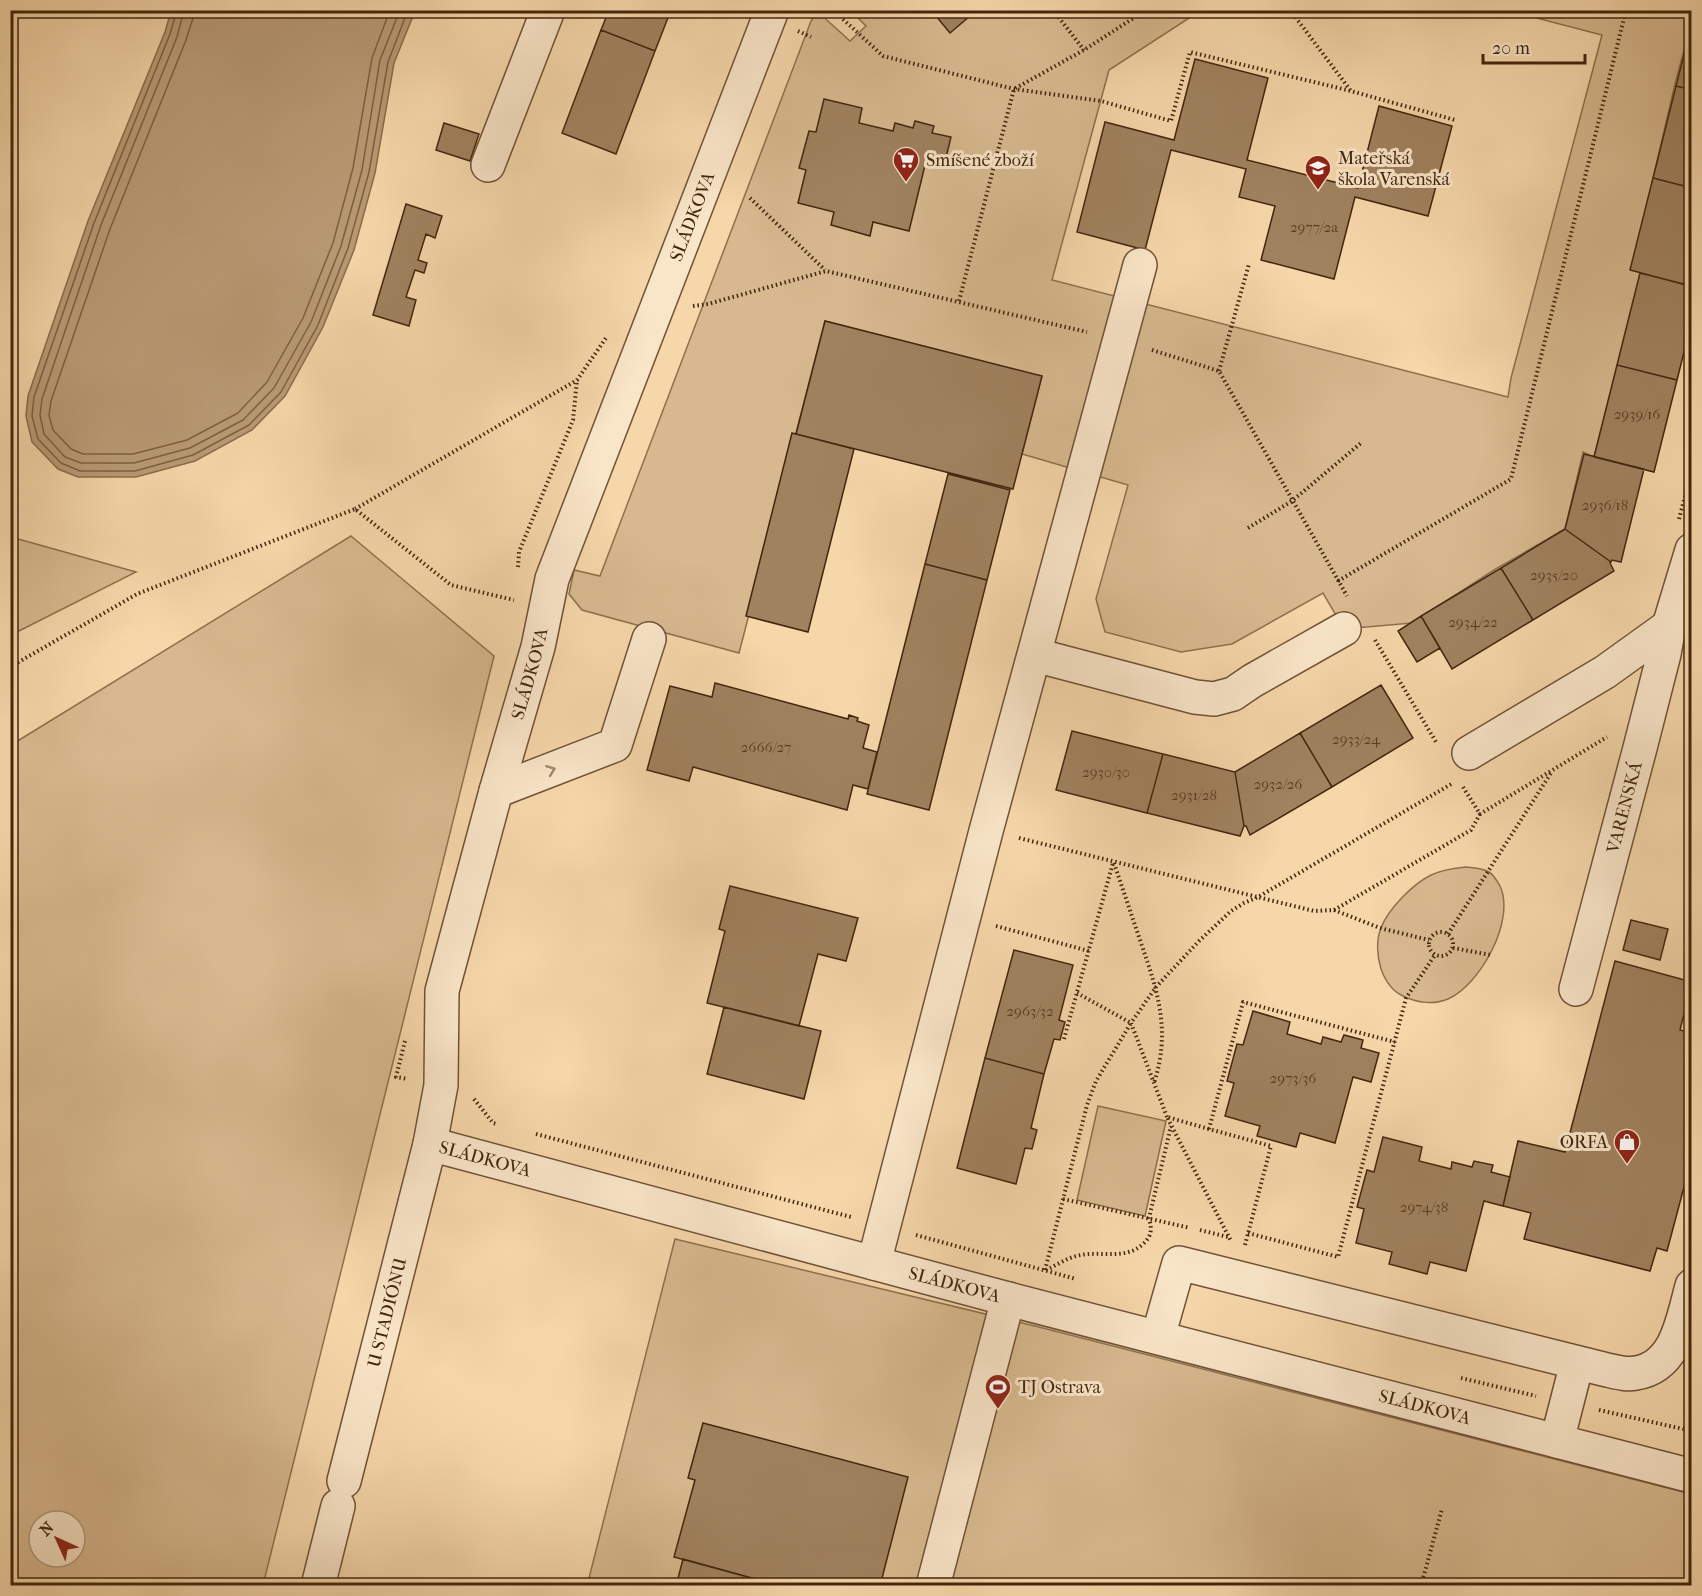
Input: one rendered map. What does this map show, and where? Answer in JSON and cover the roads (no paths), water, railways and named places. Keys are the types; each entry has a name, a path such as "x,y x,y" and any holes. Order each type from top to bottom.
{"street":[{"path":"488,165 548,10"},
{"name":"SLÁDKOVA","path":"772,10 552,579 538,647 442,991 441,1085 430,1144 1008,1299 1692,1476"},
{"path":"874,1263 899,1226 986,831 1140,266"},
{"name":"VARENSKÁ","path":"1576,989 1664,654 1684,538"},
{"path":"1035,655 1195,697 1214,699 1233,694 1356,622"},
{"path":"1464,766 1670,626"},
{"path":"496,791 615,745 649,639"},
{"name":"U STADIÓNU","path":"318,1586 430,1144"},
{"path":"1158,1337 1179,1263 1238,1269 1577,1363 1634,1374 1663,1359 1676,1340 1692,1286"},
{"path":"933,1586 1008,1299"},
{"path":"1557,1441 1577,1363"}],"water":[{"path":"171,11 415,11 394,63 375,173 354,250 323,327 285,396 252,430 195,461 136,477 78,477 58,469 32,442 26,416 28,396 88,221 165,32"}],"place":[{"name":"Smíšené zboží","path":"906,183"},
{"name":"Mateřská škola Varenská","path":"1318,191"},
{"name":"ORFA","path":"1627,1165"},
{"name":"TJ Ostrava","path":"998,1410"}]}
